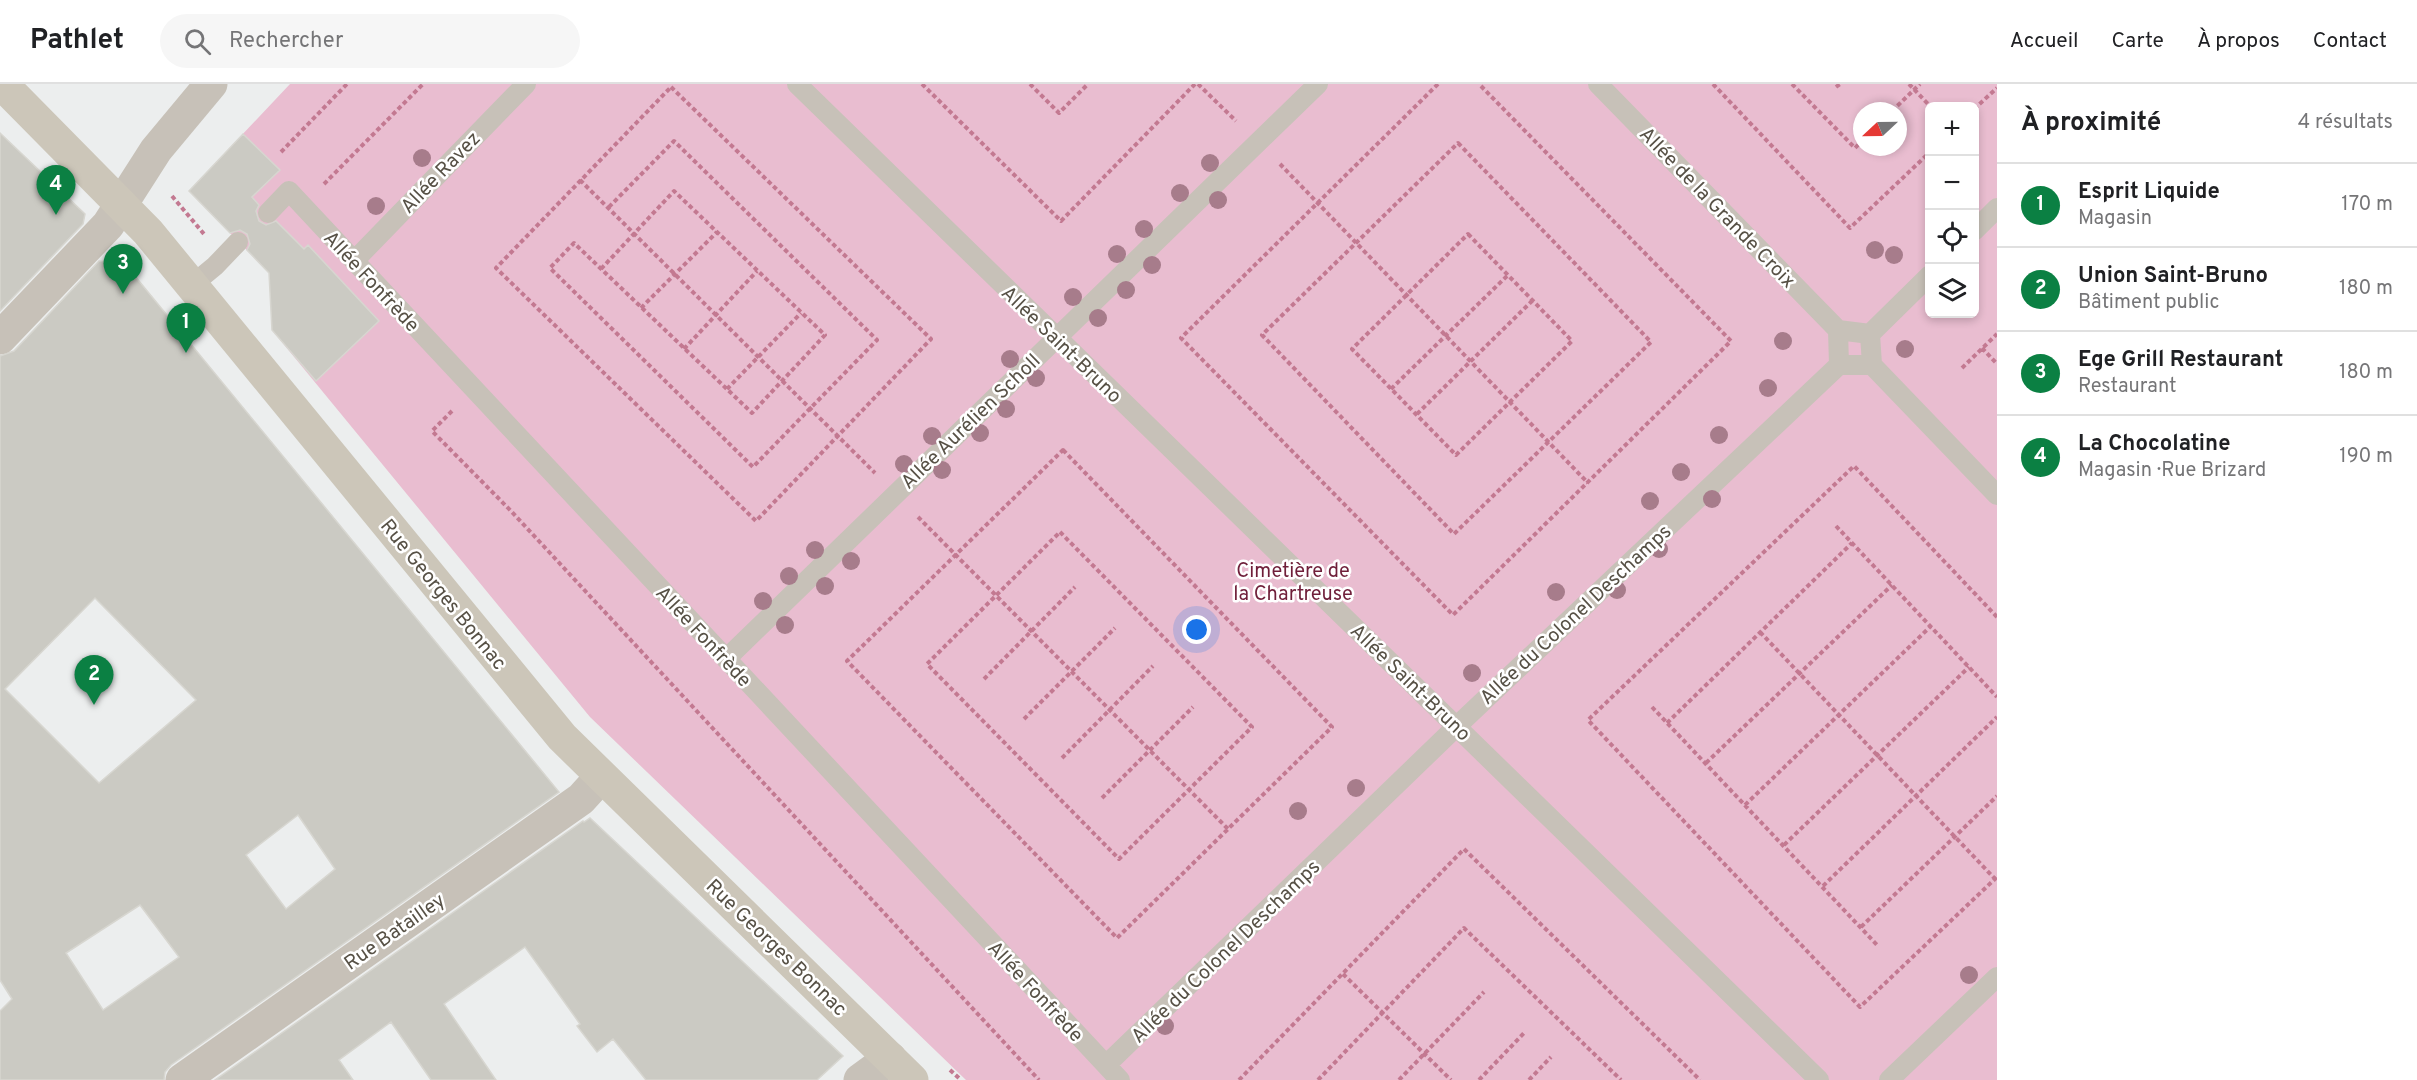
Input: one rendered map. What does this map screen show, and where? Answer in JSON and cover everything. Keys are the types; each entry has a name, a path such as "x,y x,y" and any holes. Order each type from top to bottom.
{"main road":[{"name":"Rue Georges Bonnac","path":"2,84 49,129 148,232 562,737 901,1069"}],"street":[{"path":"0,338 108,225 156,150 211,84"},
{"name":"Rue Batailley","path":"183,1080 581,799 601,777"},
{"path":"860,1080 901,1069"}],"lane":[{"name":"Allée Ravez","path":"354,261 526,84"},
{"name":"Allée Saint-Bruno","path":"796,84 1819,1080"},
{"name":"Allée Aurélien Scholl","path":"726,659 1318,84"},
{"name":"Allée de la Grande Croix","path":"1598,84 1838,330"},
{"name":"Allée Fonfrède","path":"268,213 289,191 1120,1080"},
{"path":"1979,226 1997,208"},
{"path":"192,285 238,242"},
{"path":"1925,279 1870,334 1872,365 1997,495"},
{"path":"1870,334 1838,330 1839,365 1872,365"},
{"name":"Allée du Colonel Deschamps","path":"1106,1065 1457,726 1839,365"},
{"path":"1889,1080 1997,977"}],"path":[{"path":"281,152 347,84"},
{"path":"303,206 423,84"},
{"path":"922,84 1061,221 1197,84 1258,142 1588,483"},
{"path":"1030,84 1059,113 1088,84"},
{"path":"1438,84 1181,338 1454,615 1731,341 1479,84"},
{"path":"1713,84 1850,228 1925,156"},
{"path":"1792,84 1853,146"},
{"path":"1909,84 1926,102"},
{"path":"1901,102 1920,84"},
{"path":"671,87 931,339 756,521 496,268 580,180 671,87"},
{"path":"1979,104 1997,88"},
{"path":"601,269 674,191 825,335 752,413 641,308 574,243 550,268 753,466 877,340 674,141 609,208"},
{"path":"1458,143 1651,342 1454,534 1262,334 1356,243 1458,143"},
{"path":"580,180 997,595 1228,829"},
{"path":"641,308 717,232"},
{"path":"1468,234 1572,341 1456,455 1352,348 1406,295 1468,234"},
{"path":"684,349 757,272"},
{"path":"1392,389 1508,275"},
{"path":"1417,414 1533,300"},
{"path":"727,389 801,313"},
{"path":"1962,368 1997,334"},
{"path":"1982,348 1997,364"},
{"path":"474,389 432,431 512,512 1039,1080"},
{"path":"1063,450 1332,727 1117,938 847,661 956,555 1063,450"},
{"path":"1760,632 1996,879 1860,1007 1588,720 1854,466 1997,617"},
{"path":"1836,526 1997,697"},
{"path":"1060,532 1252,728 1119,859 927,664 997,595 1060,532"},
{"path":"1667,723 1852,543"},
{"path":"1706,763 1892,585"},
{"path":"984,679 1075,587"},
{"path":"1745,805 1931,626"},
{"path":"1024,719 1115,628"},
{"path":"1062,758 1153,666"},
{"path":"1784,845 1969,667"},
{"path":"1652,706 1878,946"},
{"path":"1102,798 1192,707"},
{"path":"1823,886 1997,717"},
{"path":"1861,927 1997,796"},
{"path":"1239,1080 1464,849 1700,1080"},
{"path":"1318,1080 1464,928 1621,1080"},
{"path":"1343,974 1451,1080"},
{"path":"1399,1080 1484,992"},
{"path":"1479,1080 1526,1032"},
{"path":"1529,1080 1551,1057"}],"green space":[{"name":"Cimetière de la Chartreuse","path":"290,84 1997,84 1997,1080 966,1080 590,717 272,330 270,279 273,277 189,191"}],"building":[{"path":"0,133 85,214 83,224 0,311"},
{"path":"243,134 280,170 252,197 259,205 256,211 259,221 266,225 276,221 304,249 308,245 379,321 316,381 272,330 269,273 247,250 250,244 247,234 240,230 230,233 189,191"},
{"path":"99,261 125,264 559,792 171,1065 165,1072 164,1080 0,1080 0,1011 12,999 0,980 0,356 14,351","holes":["95,598 196,700 99,783 5,689","298,815 335,869 286,909 246,855","140,905 179,957 103,1010 66,953"]},
{"path":"590,818 843,1056 817,1080 646,1080 613,1039 597,1052 577,1026 580,1024 525,947 444,1004 496,1080 431,1080 391,1022 339,1060 353,1080 215,1080 583,821"}],"place":[{"name":"La Chocolatine","path":"56,215"},
{"name":"Ege Grill Restaurant","path":"123,294"},
{"name":"Esprit Liquide","path":"186,353"},
{"name":"Union Saint-Bruno","path":"94,705"}]}
